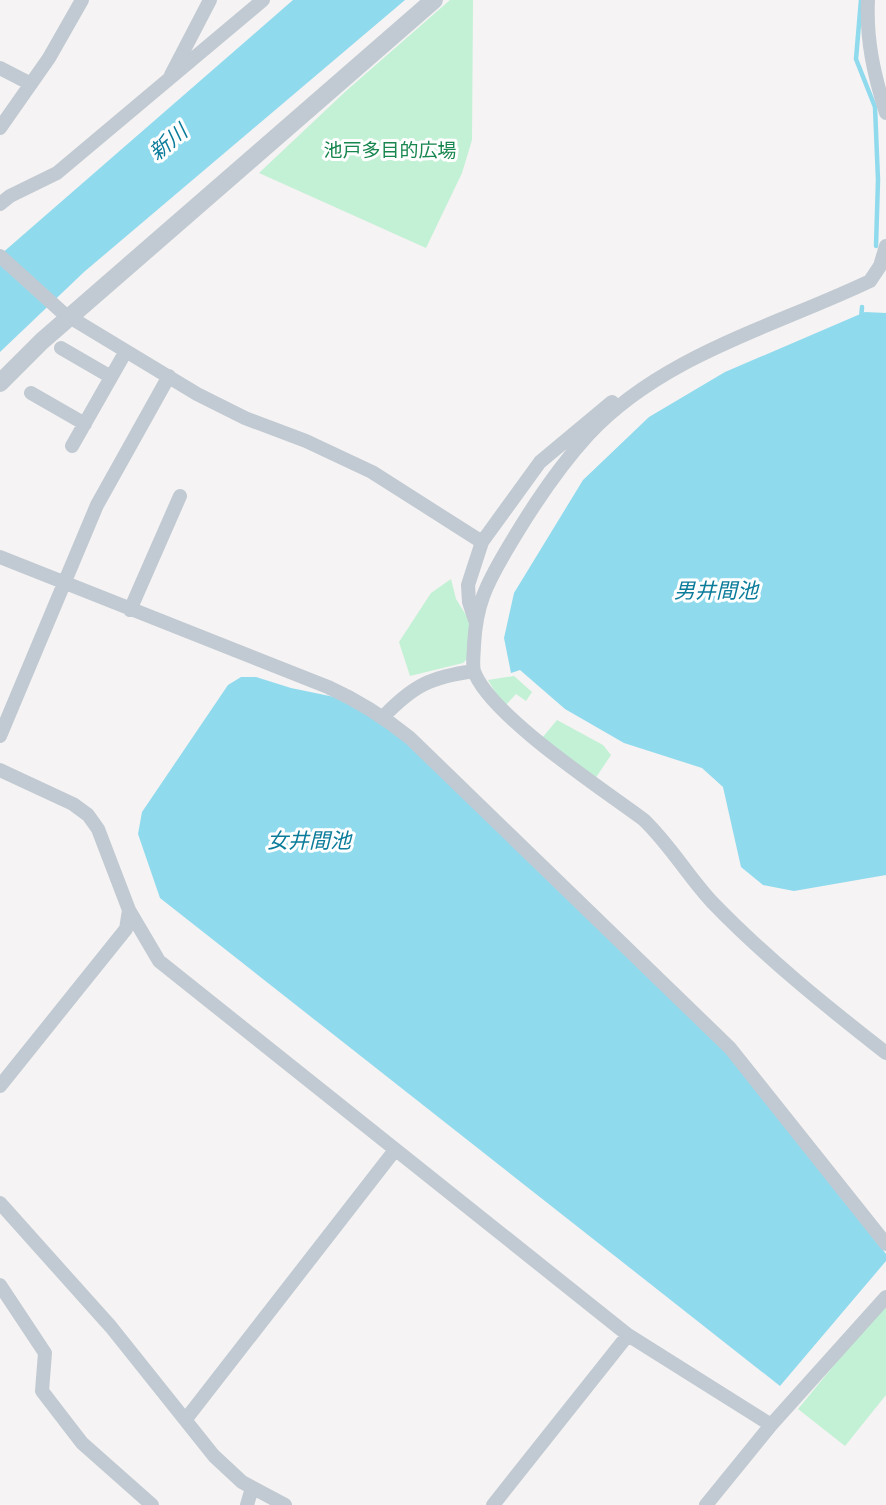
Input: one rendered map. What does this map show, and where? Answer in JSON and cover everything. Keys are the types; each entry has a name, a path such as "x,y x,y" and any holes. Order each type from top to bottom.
{"street":[{"path":"0,128 72,22 82,0"},
{"path":"167,82 210,0"},
{"path":"0,204 10,195 57,173 262,0"},
{"path":"0,383 66,315 434,0"},
{"path":"868,0 871,66 886,113"},
{"path":"0,68 31,84"},
{"path":"886,246 880,266 870,281 674,369 626,401 590,433 555,474 483,589 476,621 474,671 505,715 644,820 735,925 886,1053"},
{"path":"0,256 66,315 221,408 317,446 372,472 482,542"},
{"path":"61,348 111,377"},
{"path":"72,446 126,351"},
{"path":"0,736 66,585 97,505 169,376"},
{"path":"31,393 85,424"},
{"path":"476,621 469,602 468,585 482,542 540,461 614,400 626,401"},
{"path":"130,610 180,496"},
{"path":"0,557 328,687 360,701 384,716 410,738 730,1048 886,1244"},
{"path":"384,716 402,696 427,680 474,671"},
{"path":"0,770 73,804 88,815 98,829 129,910 159,961 628,1335 771,1425"},
{"path":"0,1086 119,938 129,921 129,910"},
{"path":"186,1419 396,1150"},
{"path":"0,1203 111,1327 228,1471 285,1505"},
{"path":"0,1286 45,1353 42,1391 82,1443 152,1505"},
{"path":"706,1505 771,1425 886,1297"},
{"path":"493,1505 628,1335"},
{"path":"247,1505 253,1488"}],"green space":[{"name":"池戸多目的広場","path":"450,0 473,0 472,140 462,173 426,248 259,173 346,91"},
{"path":"451,579 456,599 471,623 469,657 463,663 410,676 399,642 431,593"},
{"path":"514,676 532,692 526,701 516,694 504,707 488,680"},
{"path":"557,720 603,745 611,755 595,779 542,738"},
{"path":"886,1302 886,1395 845,1446 798,1409"}],"water":[{"name":"新川","path":"293,0 405,0 84,272 0,352 0,255"},
{"name":"男井間池","path":"865,312 886,313 886,875 794,891 763,885 741,867 723,787 702,768 624,743 565,709 520,670 511,673 504,638 514,593 583,480 649,417 725,372"},
{"name":"女井間池","path":"241,677 256,677 291,688 349,700 386,724 725,1048 809,1151 886,1254 886,1261 780,1386 160,898 138,834 142,812 228,685"}],"waterway":[{"path":"861,0 856,59 875,107 878,180 876,246"},
{"path":"861,320 862,307"}]}
